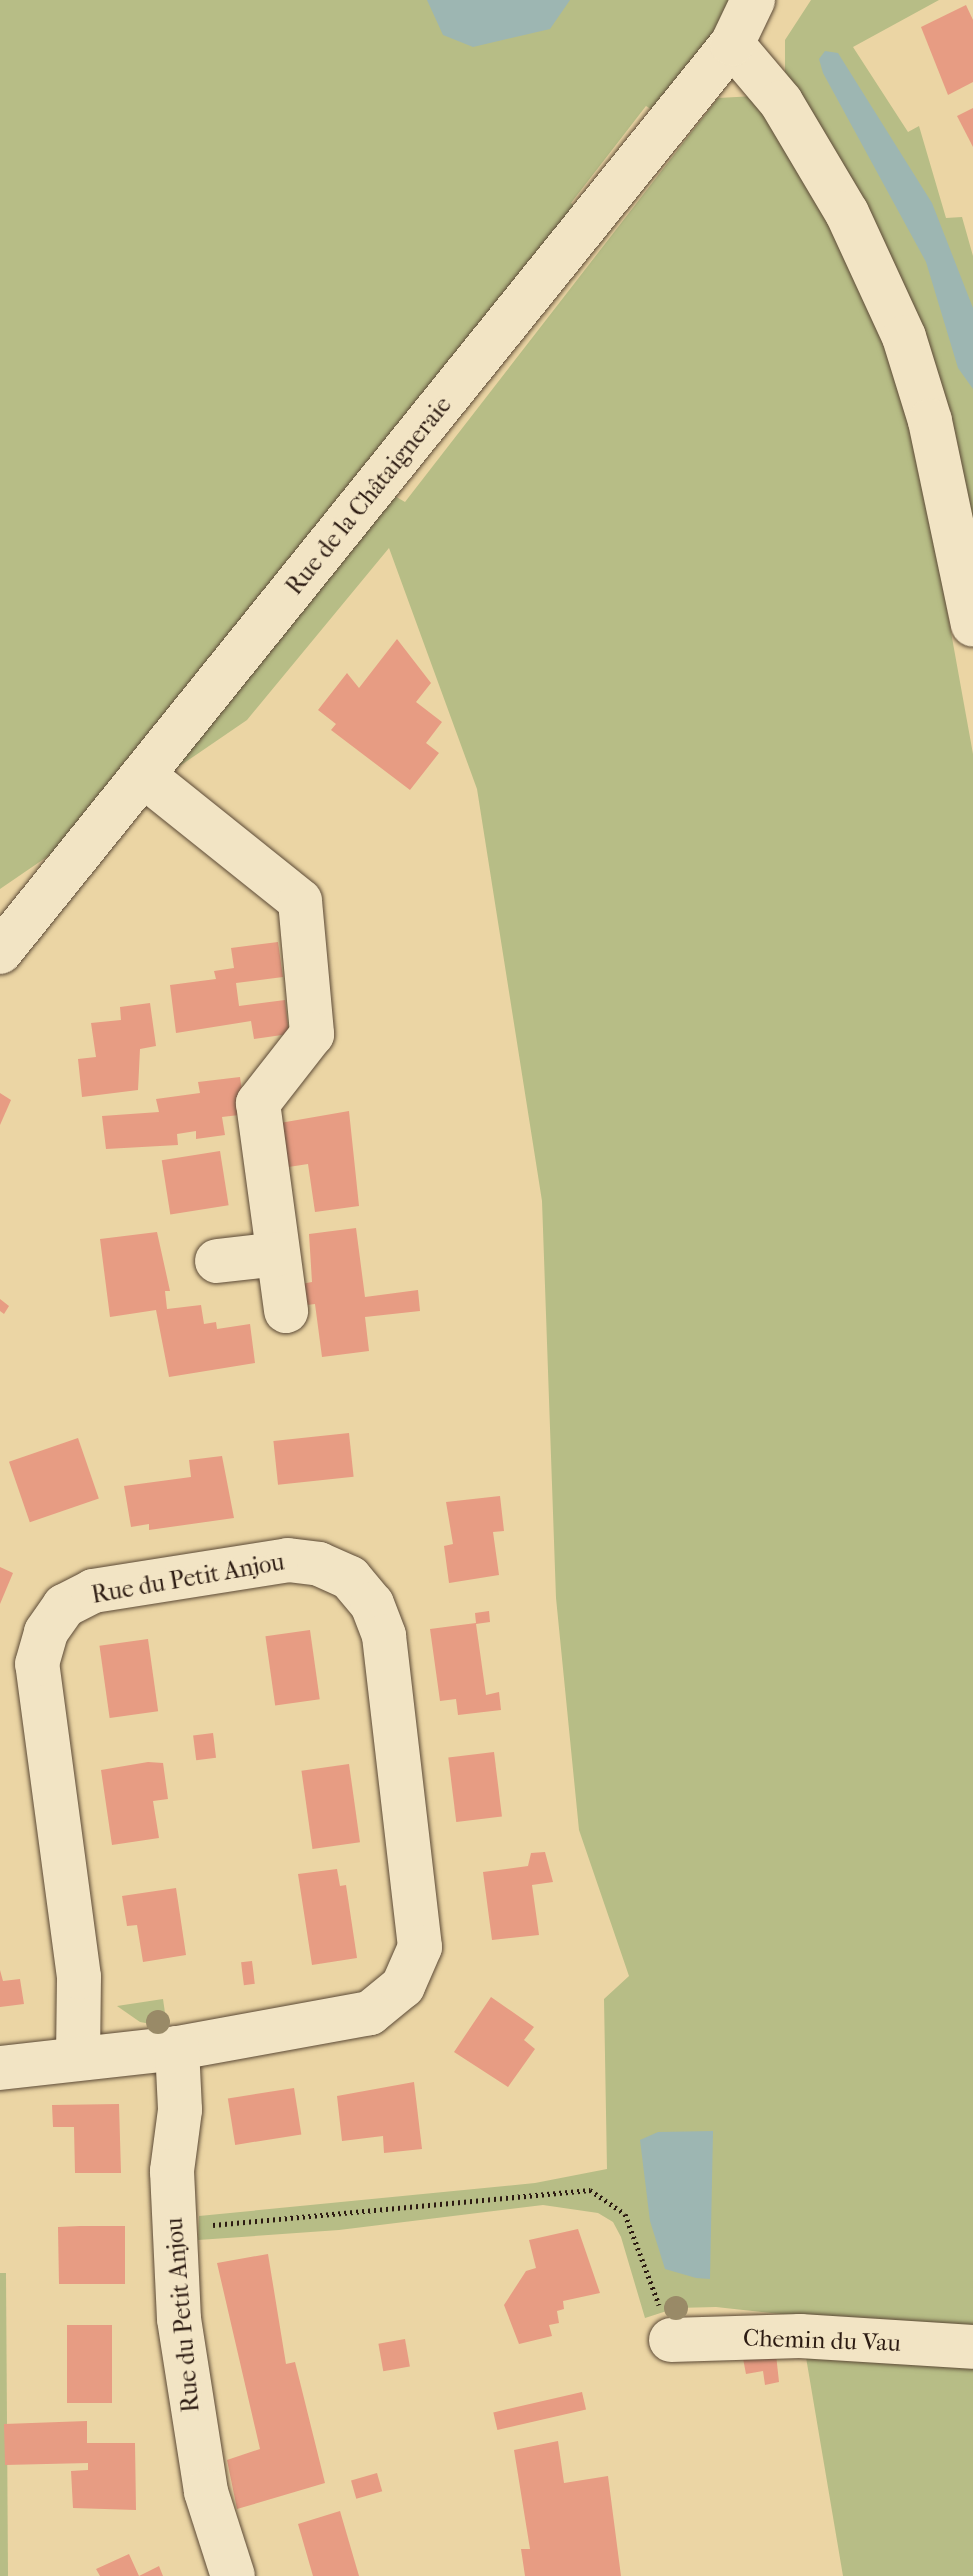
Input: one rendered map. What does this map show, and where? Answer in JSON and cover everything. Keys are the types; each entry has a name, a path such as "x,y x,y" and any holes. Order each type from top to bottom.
{"street":[{"name":"Rue de la Châtaigneraie","path":"0,952 741,27 779,0"},
{"path":"741,27 847,213 904,337 930,421 973,623"},
{"path":"143,775 300,901 312,1034 258,1103 286,1311"},
{"path":"217,1261 278,1254"},
{"name":"Rue du Petit Anjou","path":"0,2068 177,2048 370,2013 403,1986 420,1947 384,1636 372,1604 350,1578 319,1564 288,1560 93,1591 64,1606 46,1632 37,1664 79,1977 78,2058"},
{"name":"Rue du Petit Anjou","path":"177,2048 175,2228 190,2405 206,2492 233,2576"},
{"name":"Chemin du Vau","path":"671,2340 800,2336 973,2347"}],"path":[{"path":"175,2228 590,2190 625,2214 671,2340"}],"green space":[{"path":"0,0 735,0 685,73 654,111 646,106 571,203 577,208 357,474 405,502 718,98 755,96 773,119 883,324 912,416 973,754 973,2576 843,2576 799,2316 716,2307 676,2308 645,2318 621,2237 613,2222 598,2213 543,2205 339,2230 198,2240 199,2216 535,2183 607,2169 604,1999 629,1976 579,1830 556,1598 542,1201 477,789 389,548 247,720 0,889"},
{"path":"811,0 939,0 853,47 908,132 919,126 946,218 962,217 973,256 973,545 829,146 785,72 785,40"},
{"path":"163,1999 167,2027 140,2022 117,2006"},
{"path":"0,2273 6,2273 8,2576 0,2576"}],"water":[{"path":"427,0 570,0 550,29 473,47 443,35"},
{"path":"825,51 838,53 932,203 973,308 973,389 958,368 926,262 823,73 819,59"},
{"path":"713,2131 710,2279 665,2269 650,2221 640,2140 658,2132"}],"building":[{"path":"966,5 973,20 973,82 948,95 921,27"},
{"path":"973,108 973,147 957,116"},
{"path":"397,639 431,683 416,702 442,722 426,743 439,753 410,790 331,730 336,724 318,710 347,673 359,688"},
{"path":"278,942 283,977 236,983 239,1006 285,1000 289,1034 254,1039 251,1021 176,1033 170,985 216,979 214,971 234,968 231,948"},
{"path":"150,1003 156,1046 140,1049 138,1090 82,1097 78,1059 96,1057 91,1023 121,1020 120,1007"},
{"path":"240,1077 243,1098 237,1098 239,1115 222,1117 225,1135 196,1139 196,1131 177,1134 178,1145 106,1149 102,1116 159,1112 156,1099 200,1093 198,1082"},
{"path":"0,1093 11,1100 0,1125"},
{"path":"349,1111 359,1206 315,1212 308,1164 282,1168 280,1123"},
{"path":"220,1151 229,1205 170,1215 162,1160"},
{"path":"356,1228 365,1297 418,1290 420,1311 365,1317 369,1351 322,1357 315,1304 299,1306 296,1285 312,1282 309,1234"},
{"path":"157,1232 170,1291 165,1291 167,1309 201,1305 204,1324 216,1322 217,1329 250,1324 255,1363 169,1377 156,1310 110,1317 100,1239"},
{"path":"0,1299 9,1306 4,1314 0,1311"},
{"path":"349,1433 354,1477 278,1485 273,1441"},
{"path":"78,1438 99,1499 30,1522 9,1462"},
{"path":"222,1456 234,1518 149,1530 149,1524 131,1527 124,1486 191,1477 189,1460"},
{"path":"500,1496 504,1531 493,1532 499,1575 449,1583 444,1546 453,1544 446,1502"},
{"path":"0,1567 13,1573 0,1604"},
{"path":"489,1611 490,1622 476,1624 486,1695 499,1692 501,1710 458,1715 456,1699 440,1701 430,1629 476,1623 475,1613"},
{"path":"310,1630 320,1699 275,1706 265,1636"},
{"path":"148,1639 158,1711 110,1718 99,1646"},
{"path":"213,1733 216,1758 196,1760 193,1735"},
{"path":"494,1752 502,1817 456,1822 448,1758"},
{"path":"148,1762 163,1763 168,1799 153,1801 159,1838 112,1845 101,1770"},
{"path":"349,1764 360,1842 312,1849 301,1771"},
{"path":"545,1852 553,1882 532,1885 539,1935 492,1940 483,1872 528,1866 531,1853"},
{"path":"337,1869 340,1886 346,1885 357,1958 312,1965 298,1874"},
{"path":"176,1888 186,1955 143,1962 137,1925 127,1926 122,1896"},
{"path":"252,1961 255,1984 244,1985 241,1962"},
{"path":"0,1970 3,1981 20,1979 24,2004 0,2007"},
{"path":"491,1997 534,2027 524,2040 535,2049 508,2087 454,2052"},
{"path":"414,2082 422,2149 384,2153 383,2136 342,2141 337,2096"},
{"path":"294,2088 301,2134 235,2145 228,2098"},
{"path":"119,2104 121,2173 75,2173 74,2127 53,2127 52,2105"},
{"path":"125,2226 125,2284 59,2284 58,2227"},
{"path":"578,2229 600,2293 563,2301 564,2309 557,2311 559,2323 549,2325 552,2336 519,2344 504,2305 526,2271 536,2268 529,2240"},
{"path":"268,2254 286,2364 295,2362 325,2483 237,2509 227,2460 260,2449 217,2263"},
{"path":"67,2325 112,2325 112,2403 67,2403"},
{"path":"405,2339 410,2367 383,2371 378,2344"},
{"path":"775,2345 779,2382 765,2385 763,2371 746,2374 741,2348"},
{"path":"582,2392 586,2410 497,2430 493,2412"},
{"path":"87,2421 87,2443 135,2443 136,2510 73,2508 71,2471 88,2470 88,2463 5,2465 4,2424"},
{"path":"558,2441 564,2483 608,2476 621,2576 525,2576 521,2549 530,2549 514,2450"},
{"path":"377,2473 382,2491 356,2499 351,2480"},
{"path":"340,2511 359,2576 313,2576 298,2524"},
{"path":"129,2554 139,2576 100,2576 96,2569"},
{"path":"159,2566 163,2576 139,2576"}]}
